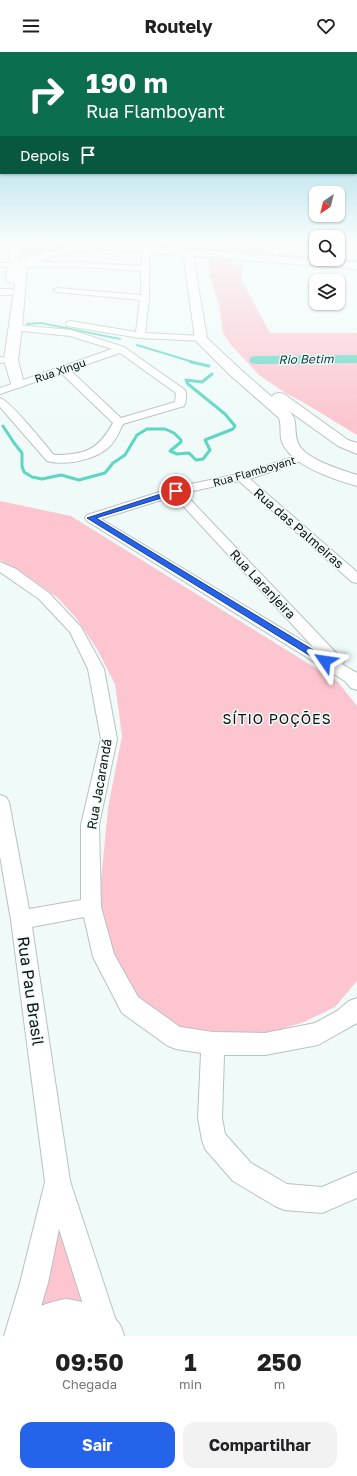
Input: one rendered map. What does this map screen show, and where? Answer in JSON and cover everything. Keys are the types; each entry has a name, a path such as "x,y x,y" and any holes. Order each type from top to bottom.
{"main road":[{"path":"8,303 12,324"},
{"path":"14,303 12,324 3,363 17,384"},
{"path":"196,303 201,339 239,370 286,416 290,423 289,437 291,445 306,449 321,467 357,494"},
{"path":"205,303 208,324 212,338 220,353"},
{"path":"239,370 342,443 357,449"},
{"path":"306,449 320,440 342,443"},
{"path":"321,467 357,481"},
{"path":"27,1336 42,1325 53,1321 59,1319 76,1319 93,1325 106,1336"}],"street":[{"path":"140,335 144,303"},
{"path":"12,324 31,320"},
{"path":"59,322 140,335 201,339"},
{"path":"0,401 10,410 51,459 63,459 90,454 106,443 119,422 180,404 181,392 121,348 71,333 12,324"},
{"name":"Rua Xingu","path":"0,391 121,348"},
{"path":"63,369 119,422"},
{"path":"0,419 10,410"},
{"name":"Rua Flamboyant","path":"306,449 241,477 176,491 91,518 354,680"},
{"name":"Rua das Palmeiras","path":"241,477 357,579"},
{"name":"Rua Laranjeira","path":"176,491 354,680"},
{"name":"Rua Jacarandá","path":"0,566 11,572 44,596 76,630 96,669 109,739 90,825 91,907 104,957 130,1005 176,1038 213,1043 265,1044 318,1034 345,1019 357,1008"},
{"name":"Rua Pau Brasil","path":"0,802 21,920 57,1180 106,1336"},
{"path":"21,920 91,907"},
{"path":"213,1043 210,1118 214,1140 242,1172 284,1197 322,1200 357,1185"},
{"name":"Rua Pau Brasil","path":"18,1336 34,1283 57,1180"}],"shaded area":[{"path":"218,303 254,303 270,333 357,333 357,435 287,394 260,376 231,345 223,333"},
{"path":"0,501 71,516 338,682 357,706 357,981 335,1007 304,1022 275,1031 238,1035 176,1029 150,1011 125,984 108,946 99,901 108,808 122,736 115,684 97,649 76,618 58,598 23,573 0,560"},
{"path":"59,1213 90,1308 35,1316"}],"waterway":[{"path":"27,324 41,323 120,339"},
{"path":"137,345 196,363"},
{"name":"Rio Betim","path":"256,360 357,359"},
{"path":"191,362 209,366"},
{"name":"Rio Betim","path":"3,426 22,453 22,466 24,472 32,477 42,479 61,475 79,480 105,473 113,463 125,455 137,435 147,429 165,429 174,433 181,440 181,442 170,451 177,454 189,453 196,460 203,459 210,450 205,440 233,429 235,426 225,414 188,384 186,380 202,382 212,374"}],"district":[{"name":"SÍTIO POÇÕES","path":"277,718"}],"route":[{"path":"176,491 91,518 325,661"}]}
